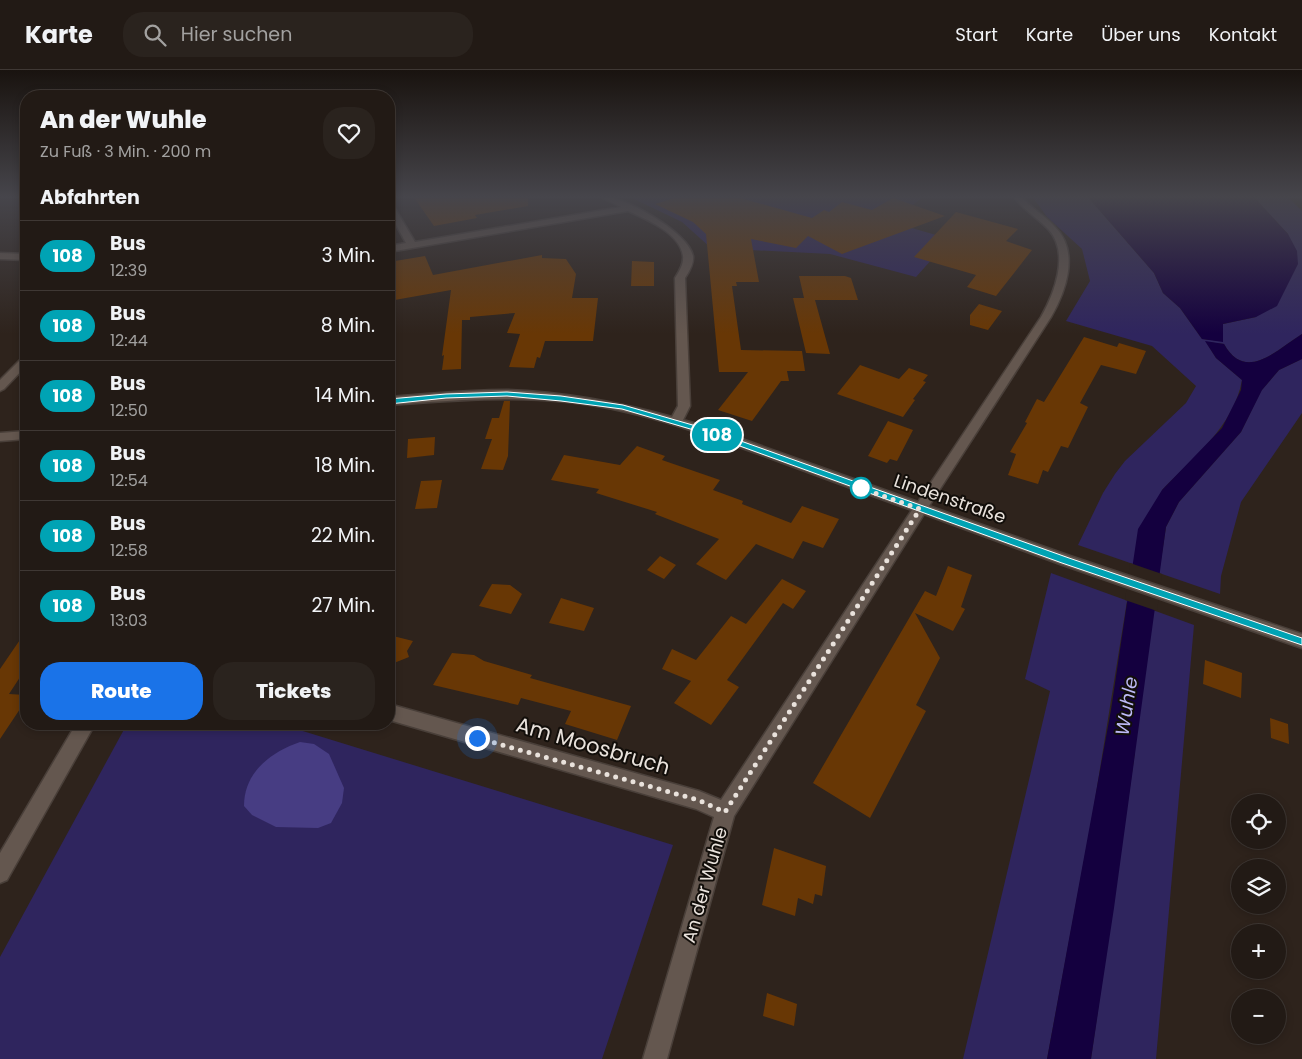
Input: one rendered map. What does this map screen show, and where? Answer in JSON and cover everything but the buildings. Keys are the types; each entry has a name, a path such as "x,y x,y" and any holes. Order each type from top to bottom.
{"street":[{"path":"410,242 412,246"},
{"path":"395,248 435,242"},
{"path":"676,421 684,406 680,278 688,264 688,255 681,242"},
{"name":"An der Wuhle","path":"655,1059 725,812 1046,317 1061,287 1064,276 1064,255 1060,242"},
{"path":"0,256 20,257"},
{"path":"0,387 20,366"},
{"name":"Lindenstraße","path":"395,400 446,396 507,394 561,398 623,407 676,421 920,509 1302,641"},
{"path":"0,438 20,436"},
{"name":"Am Moosbruch","path":"395,714 698,800 725,812"},
{"path":"0,873 83,730"}],"shaded area":[{"path":"704,242 947,242 916,277 830,254 711,248"},
{"path":"1075,242 1127,242 1154,273 1163,293 1180,308 1202,339 1223,341 1223,324 1256,317 1285,242 1302,242 1302,334 1262,360 1251,362 1242,361 1233,355 1224,344 1206,342 1216,358 1242,380 1238,397 1221,427 1199,453 1162,490 1159,573 1078,545 1103,493 1115,474 1125,461 1186,403 1196,386 1152,346 1066,321 1090,281 1082,249"},
{"path":"1302,359 1302,413 1241,502 1221,576 1220,594 1159,573 1166,527 1179,502 1241,432 1261,391 1279,370"},
{"path":"1051,573 1194,625 1156,1059 1091,1059 1135,752 1127,601 1093,812 1047,1059 963,1059 1050,691 1025,679"},
{"path":"124,730 299,730 673,845 602,1059 0,1059 0,957"},
{"path":"300,742 314,744 329,754 344,788 342,803 331,823 318,828 276,827 252,815 244,806 245,794 254,773 261,765 279,751"}],"water":[{"path":"1127,242 1292,242 1297,251 1298,264 1277,306 1256,317 1223,324 1223,342 1202,339 1180,308 1163,293 1154,273"},
{"name":"Wuhle","path":"1302,334 1302,359 1279,370 1262,390 1241,432 1179,502 1166,527 1114,908 1091,1059 1047,1059 1111,710 1138,529 1162,490 1222,428 1241,390 1242,380 1216,358 1205,341 1224,344 1233,355 1242,361 1251,362 1261,360 1272,354"}],"pier":[{"path":"1130,563 1162,574 1157,611 1125,600"}],"bus line":[{"name":"108","path":"395,400 446,396 507,394 561,398 623,407 676,421 1065,560 1302,641"}],"route":[{"path":"477,738 698,800 725,812 920,509 861,488"}]}
